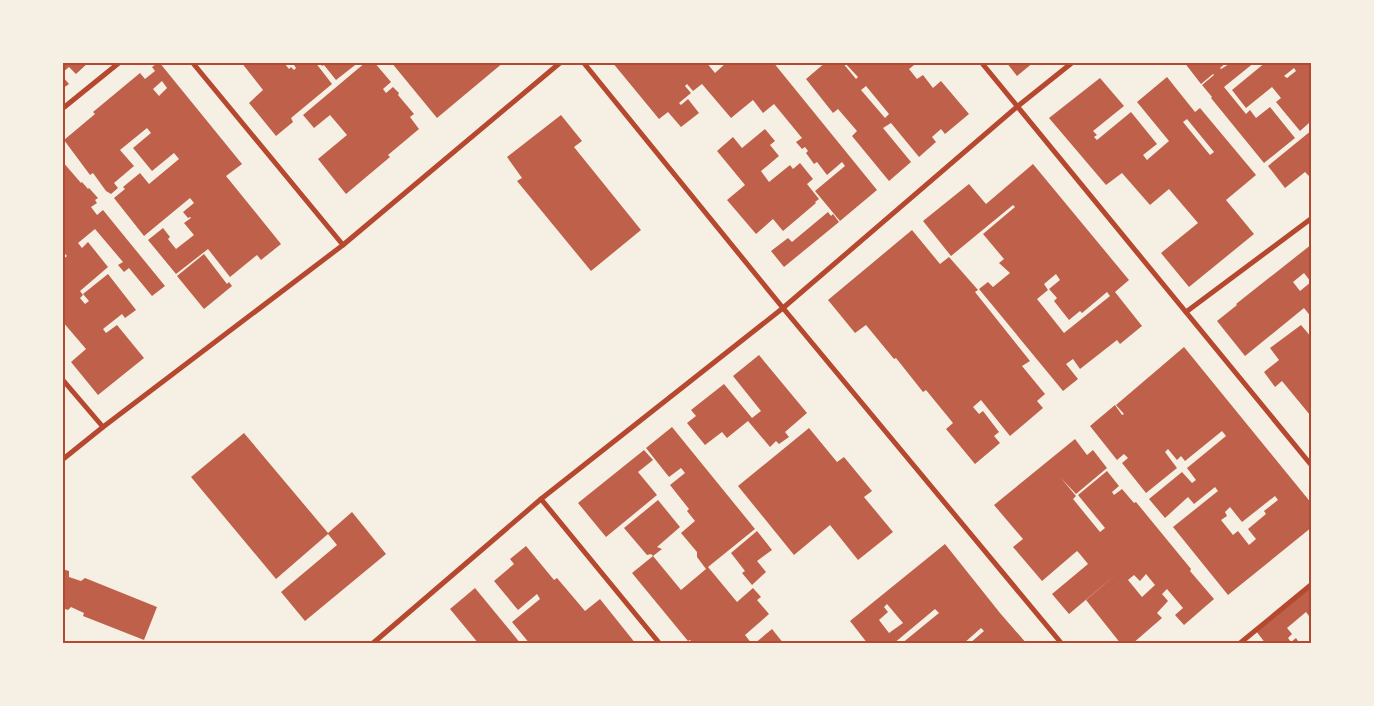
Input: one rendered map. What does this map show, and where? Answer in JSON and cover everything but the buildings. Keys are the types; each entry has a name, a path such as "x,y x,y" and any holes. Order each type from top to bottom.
{"street":[{"path":"62,110 120,62"},
{"path":"192,62 343,245"},
{"path":"62,460 343,245 561,62"},
{"path":"583,62 783,308 1062,644"},
{"path":"981,62 1312,466"},
{"path":"372,644 541,499 783,308 1018,106 1073,62"},
{"path":"1186,312 1312,218"},
{"path":"62,379 103,427"},
{"path":"541,499 660,644"},
{"path":"1239,644 1312,584"}]}
